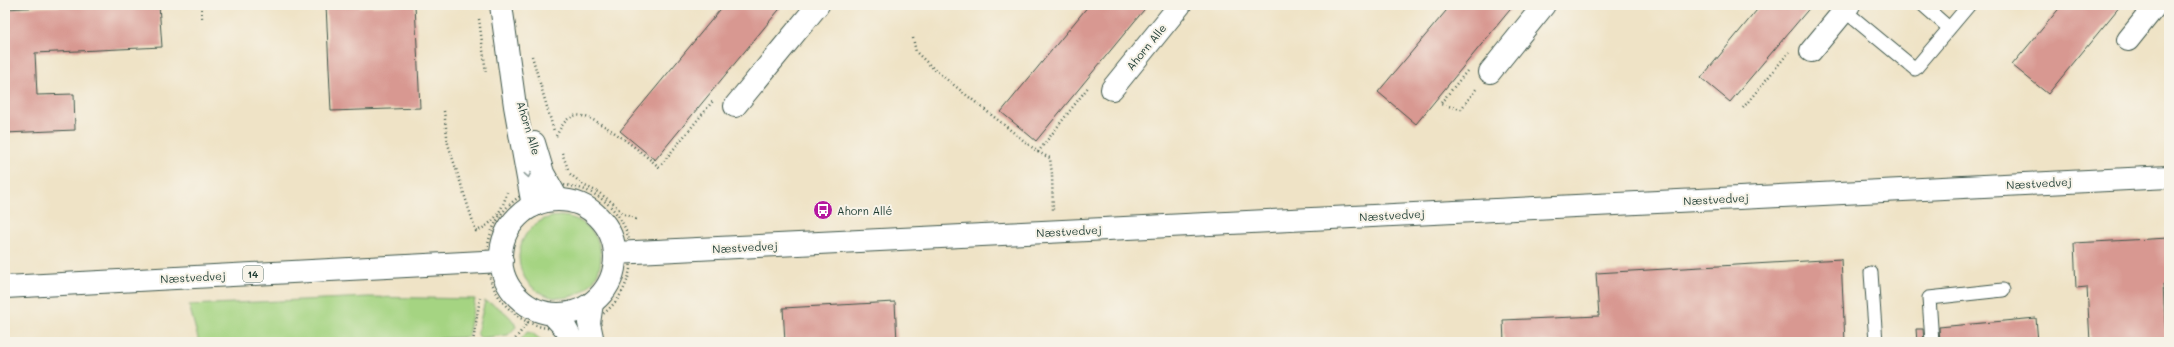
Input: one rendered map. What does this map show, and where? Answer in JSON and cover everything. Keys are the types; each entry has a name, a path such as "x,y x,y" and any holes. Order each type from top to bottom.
{"main road":[{"name":"Ahorn Alle","path":"501,5 506,54 543,195"},
{"path":"726,102 818,5"},
{"name":"Ahorn Alle","path":"1102,86 1180,5"},
{"path":"1490,72 1544,5"},
{"path":"2128,40 2156,5"},
{"path":"1802,49 1847,8"},
{"name":"Næstvedvej","path":"623,253 2169,177"},
{"path":"543,195 579,204 597,215 623,253 614,270 592,323 569,313 564,328 521,300 494,262 502,252 507,233 518,217 543,195"},
{"name":"Næstvedvej","path":"5,287 494,262"}],"lane":[{"path":"1923,5 1949,28"},
{"path":"1847,8 1915,69 1969,5"},
{"path":"1871,273 1876,342"},
{"path":"1932,342 1930,298 2003,290"}],"path":[{"path":"201,5 202,18"},
{"path":"913,38 916,52 935,70 1038,152 1050,158 1054,232"},
{"path":"531,48 558,142"},
{"path":"1743,108 1802,49"},
{"path":"1440,104 1461,109 1490,72"},
{"path":"1038,152 1102,86"},
{"path":"556,136 566,120 576,115 583,117 606,126 659,167 726,102"},
{"path":"444,111 448,144 476,231 486,228 496,218 505,202 508,188"},
{"path":"560,149 570,174 585,186 598,192 613,203 622,213 638,220"},
{"path":"575,187 599,197 614,211 625,227 623,253 628,277 624,289 610,309 592,323 553,329 528,322 504,304 495,291 494,262 487,249 494,225 510,204 575,187"},
{"path":"473,342 480,298"},
{"path":"513,342 528,322"}],"green space":[{"path":"560,216 576,219 589,228 598,241 601,257 598,273 589,286 576,295 560,298 544,295 531,286 522,273 519,257 522,241 531,228 544,219"},
{"path":"369,297 475,299 468,337 373,342 199,342 189,305"},
{"path":"485,301 494,305 511,318 516,327 508,335 480,338 477,333"},
{"path":"527,332 532,333 544,342 519,342"}],"building":[{"path":"86,5 159,5 162,47 35,53 37,95 74,94 75,130 5,133 5,9"},
{"path":"326,5 359,5 359,7 415,5 420,108 331,111"},
{"path":"724,5 783,5 655,160 620,131"},
{"path":"1089,5 1148,5 1036,141 1001,112"},
{"path":"1451,5 1514,5 1416,124 1378,92"},
{"path":"1761,5 1812,5 1730,102 1701,78"},
{"path":"2062,5 2121,5 2048,94 2012,65"},
{"path":"2169,238 2169,283 2163,284 2166,342 2090,342 2087,287 2076,288 2074,243"},
{"path":"1841,259 1845,342 1504,342 1503,320 1599,316 1596,273"},
{"path":"895,302 897,342 785,342 783,308"},
{"path":"2036,318 2038,342 1940,342 1939,327"},
{"path":"1916,329 1923,329 1924,342 1917,342"}],"place":[{"name":"Ahorn Allé","path":"823,210"}]}
